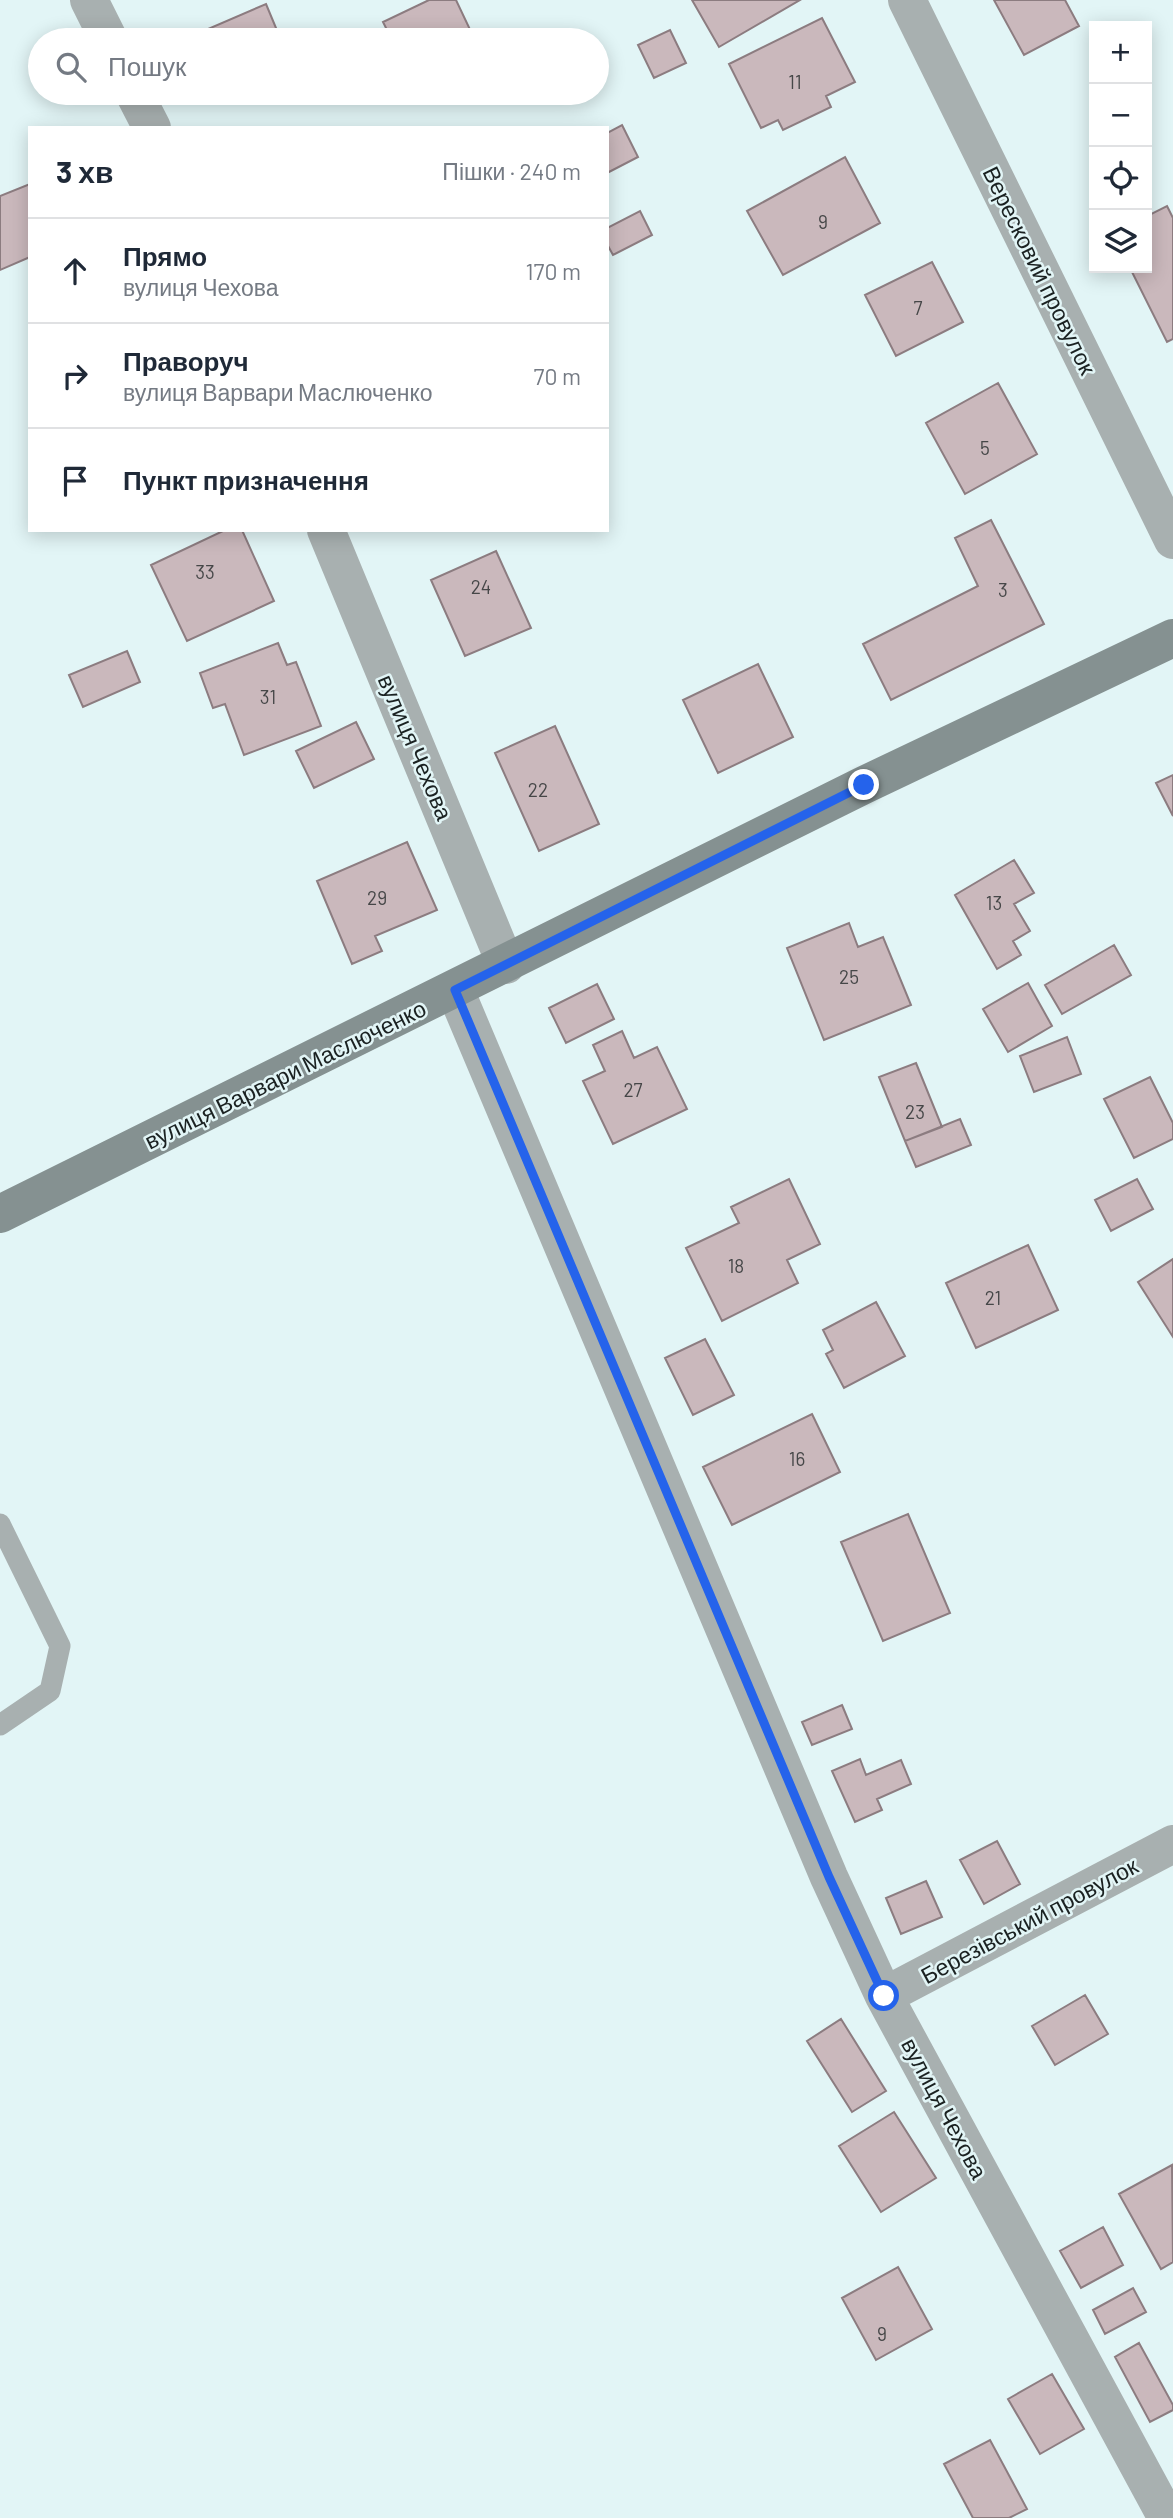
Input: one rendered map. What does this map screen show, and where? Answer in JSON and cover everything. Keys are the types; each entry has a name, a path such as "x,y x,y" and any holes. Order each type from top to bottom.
{"street":[{"path":"89,0 103,28"},
{"name":"Вересковий провулок","path":"907,0 1173,540"},
{"path":"140,105 151,126"},
{"name":"вулиця Чехова","path":"327,532 506,964"},
{"name":"вулиця Варвари Маслюченко","path":"0,1214 864,785 1173,638"},
{"name":"вулиця Чехова","path":"455,990 823,1864 884,1996 1167,2518"},
{"name":"Березівський провулок","path":"884,1996 1173,1844"}],"lane":[{"path":"0,1524 60,1646 50,1691 0,1725"}],"building":[{"path":"429,0 456,0 469,28 386,28 383,22"},
{"path":"692,0 800,0 719,47"},
{"path":"994,0 1065,0 1079,26 1024,55"},
{"path":"266,4 276,28 210,28"},
{"path":"822,18 855,82 826,96 831,107 783,130 778,120 761,128 729,64"},
{"path":"670,30 686,63 654,78 638,45"},
{"path":"622,125 638,157 609,172 609,132"},
{"path":"845,157 880,223 783,275 747,211"},
{"path":"28,185 28,258 0,270 0,196"},
{"path":"1167,206 1173,218 1173,339 1167,342 1132,273 1152,273 1152,214"},
{"path":"640,211 652,235 613,255 609,248 609,227"},
{"path":"932,262 963,322 896,356 865,295"},
{"path":"998,383 1037,454 965,494 926,423"},
{"path":"991,520 1044,624 891,700 863,644 978,586 955,538"},
{"path":"221,532 243,532 274,601 187,641 151,565"},
{"path":"496,551 531,628 465,656 431,580"},
{"path":"278,643 287,665 296,662 321,726 244,755 225,704 213,708 200,673"},
{"path":"127,651 140,682 83,707 69,675"},
{"path":"758,664 793,737 718,773 683,700"},
{"path":"356,722 374,759 314,788 296,751"},
{"path":"555,726 599,824 539,851 495,753"},
{"path":"1173,775 1173,816 1156,783"},
{"path":"407,842 437,910 375,936 382,951 352,964 317,881"},
{"path":"1014,860 1034,893 1014,904 1030,931 1013,941 1021,955 997,969 955,895"},
{"path":"849,923 858,947 883,937 911,1005 824,1040 787,948"},
{"path":"1114,945 1131,975 1062,1014 1045,985"},
{"path":"1028,983 1052,1026 1008,1052 983,1009"},
{"path":"597,984 614,1019 566,1043 549,1008"},
{"path":"622,1031 634,1058 657,1047 687,1109 613,1144 583,1081 605,1071 593,1045"},
{"path":"1067,1037 1081,1074 1034,1092 1020,1056"},
{"path":"916,1063 942,1127 905,1141 879,1077"},
{"path":"1150,1077 1173,1123 1173,1139 1134,1158 1104,1099"},
{"path":"960,1119 971,1145 916,1167 905,1141"},
{"path":"789,1179 820,1244 787,1260 798,1283 722,1321 686,1248 739,1223 731,1207"},
{"path":"1137,1179 1153,1209 1111,1231 1095,1200"},
{"path":"1028,1245 1058,1310 976,1348 946,1283"},
{"path":"1173,1259 1173,1337 1138,1282"},
{"path":"876,1302 905,1356 844,1388 826,1354 833,1350 823,1330"},
{"path":"705,1339 734,1395 693,1415 665,1358"},
{"path":"812,1414 840,1472 732,1525 703,1467"},
{"path":"908,1514 950,1613 883,1641 841,1542"},
{"path":"842,1705 852,1729 812,1745 802,1722"},
{"path":"860,1759 866,1775 901,1760 911,1784 877,1799 882,1810 855,1822 832,1771"},
{"path":"997,1841 1020,1884 984,1904 960,1860"},
{"path":"926,1881 942,1917 901,1934 886,1898"},
{"path":"1085,1995 1108,2034 1055,2065 1032,2026"},
{"path":"841,2019 886,2091 852,2112 807,2041"},
{"path":"894,2112 936,2178 881,2212 839,2146"},
{"path":"1172,2165 1173,2262 1161,2269 1119,2194"},
{"path":"1103,2227 1123,2265 1081,2288 1060,2251"},
{"path":"898,2267 932,2329 876,2360 842,2298"},
{"path":"1133,2288 1146,2312 1105,2334 1093,2310"},
{"path":"1139,2343 1173,2405 1173,2410 1150,2422 1115,2357"},
{"path":"1052,2374 1084,2429 1040,2454 1008,2399"},
{"path":"990,2440 1027,2509 1009,2518 973,2518 944,2464"}],"route":[{"path":"864,785 455,990 829,1877 884,1996"}]}
